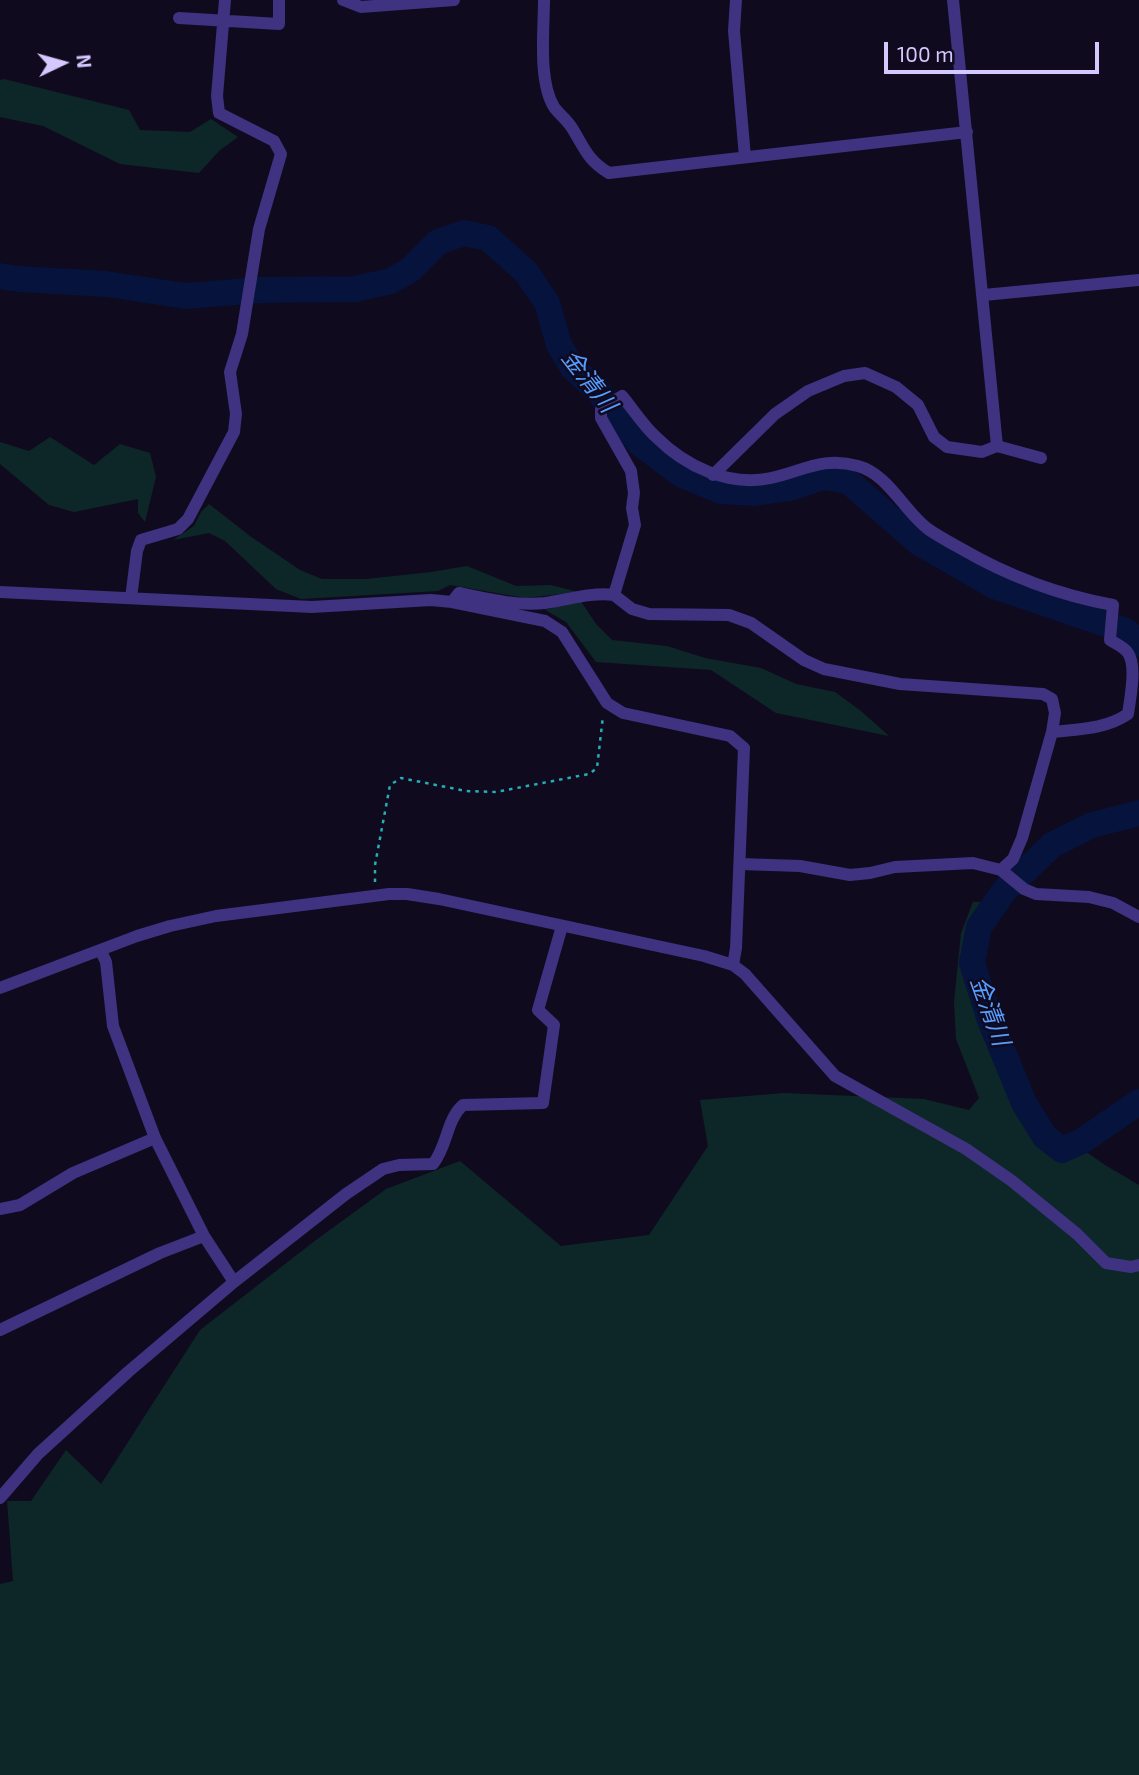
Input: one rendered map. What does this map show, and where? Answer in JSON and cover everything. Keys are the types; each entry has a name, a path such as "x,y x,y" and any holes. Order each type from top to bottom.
{"street":[{"path":"131,598 136,551 141,540 178,529 188,519 234,432 236,414 230,372 242,334 259,229 281,154 274,141 219,113 217,96 225,0"},
{"path":"179,18 279,24 279,0"},
{"path":"343,0 361,7 454,0"},
{"path":"544,0 547,89 554,107 571,126 595,165 609,173 967,132"},
{"path":"736,0 733,31 745,157"},
{"path":"953,0 998,446"},
{"path":"984,295 1139,280"},
{"path":"713,475 775,414 808,391 844,376 865,373 896,387 918,405 934,437 947,447 982,452 998,446 1041,458"},
{"path":"614,595 635,525 632,508 635,493 631,471 601,418 601,409 622,396 656,437 685,460 713,475 742,480 770,478 819,463 843,462 861,466 878,477 929,530 988,565 1031,584 1112,606 1110,640 1127,651 1132,661 1128,714 1115,723 1052,732"},
{"path":"0,592 312,607 431,600 545,621 562,632 607,703 623,713 730,736 744,748 736,948 733,965"},
{"path":"452,602 459,593 513,604 545,603 600,593 614,595 632,609 649,614 729,615 751,623 804,660 824,669 900,684 1043,694 1052,699 1055,713 1052,732 1022,838 1004,872"},
{"path":"740,864 800,866 849,875 895,867 973,863 1004,872 1024,889 1035,894 1089,897 1113,903 1139,917"},
{"path":"0,988 170,926 216,916 407,894 704,956 733,965 745,974 835,1076 975,1156 1012,1181 1077,1234 1106,1263 1131,1267 1139,1265"},
{"path":"0,1498 38,1454 128,1372 234,1282 346,1194 383,1169 399,1165 433,1164 442,1153 453,1114 463,1105 543,1103 554,1025 538,1010 562,926"},
{"path":"101,951 106,962 113,1026 155,1138 204,1236 234,1282"},
{"path":"0,1209 20,1205 73,1173 155,1138"},
{"path":"0,1330 160,1252 204,1236"}],"path":[{"path":"374,896 375,864 390,785 401,778 466,791 496,792 589,774 597,768 607,703"}],"green space":[{"path":"0,80 129,110 140,130 190,132 211,119 238,137 219,151 199,173 120,164 43,126 0,117"},
{"path":"50,437 94,465 120,444 150,453 156,477 145,522 138,513 138,499 74,512 49,505 0,464 0,442 29,451"},
{"path":"209,504 300,570 322,579 366,579 467,566 516,586 551,585 578,592 525,598 450,585 438,591 301,599 276,589 225,541 209,533 173,540 194,526 201,512"},
{"path":"580,600 596,624 612,640 667,646 705,658 761,668 796,684 835,692 889,736 776,713 711,670 596,662 566,622 545,610"},
{"path":"973,902 981,902 966,961 974,994 1011,1036 1024,1080 1055,1130 1139,1185 1139,1775 0,1775 0,1584 13,1581 7,1501 31,1501 66,1450 101,1484 200,1330 386,1189 460,1161 561,1246 649,1235 708,1146 700,1100 784,1093 924,1099 969,1110 979,1098 956,1039 954,1002 961,933"}],"waterway":[{"name":"金清川","path":"0,276 106,284 186,296 262,290 355,289 391,281 410,270 438,242 464,233 488,238 526,272 547,303 559,345 573,368 599,392 638,442 682,475 721,491 753,493 790,488 823,477 848,481 918,542 994,586 1126,631 1139,644"},
{"name":"金清川","path":"1139,813 1092,825 1052,845 1004,891 979,927 972,963 990,1020 1024,1103 1045,1137 1062,1150 1082,1141 1139,1102"}]}
